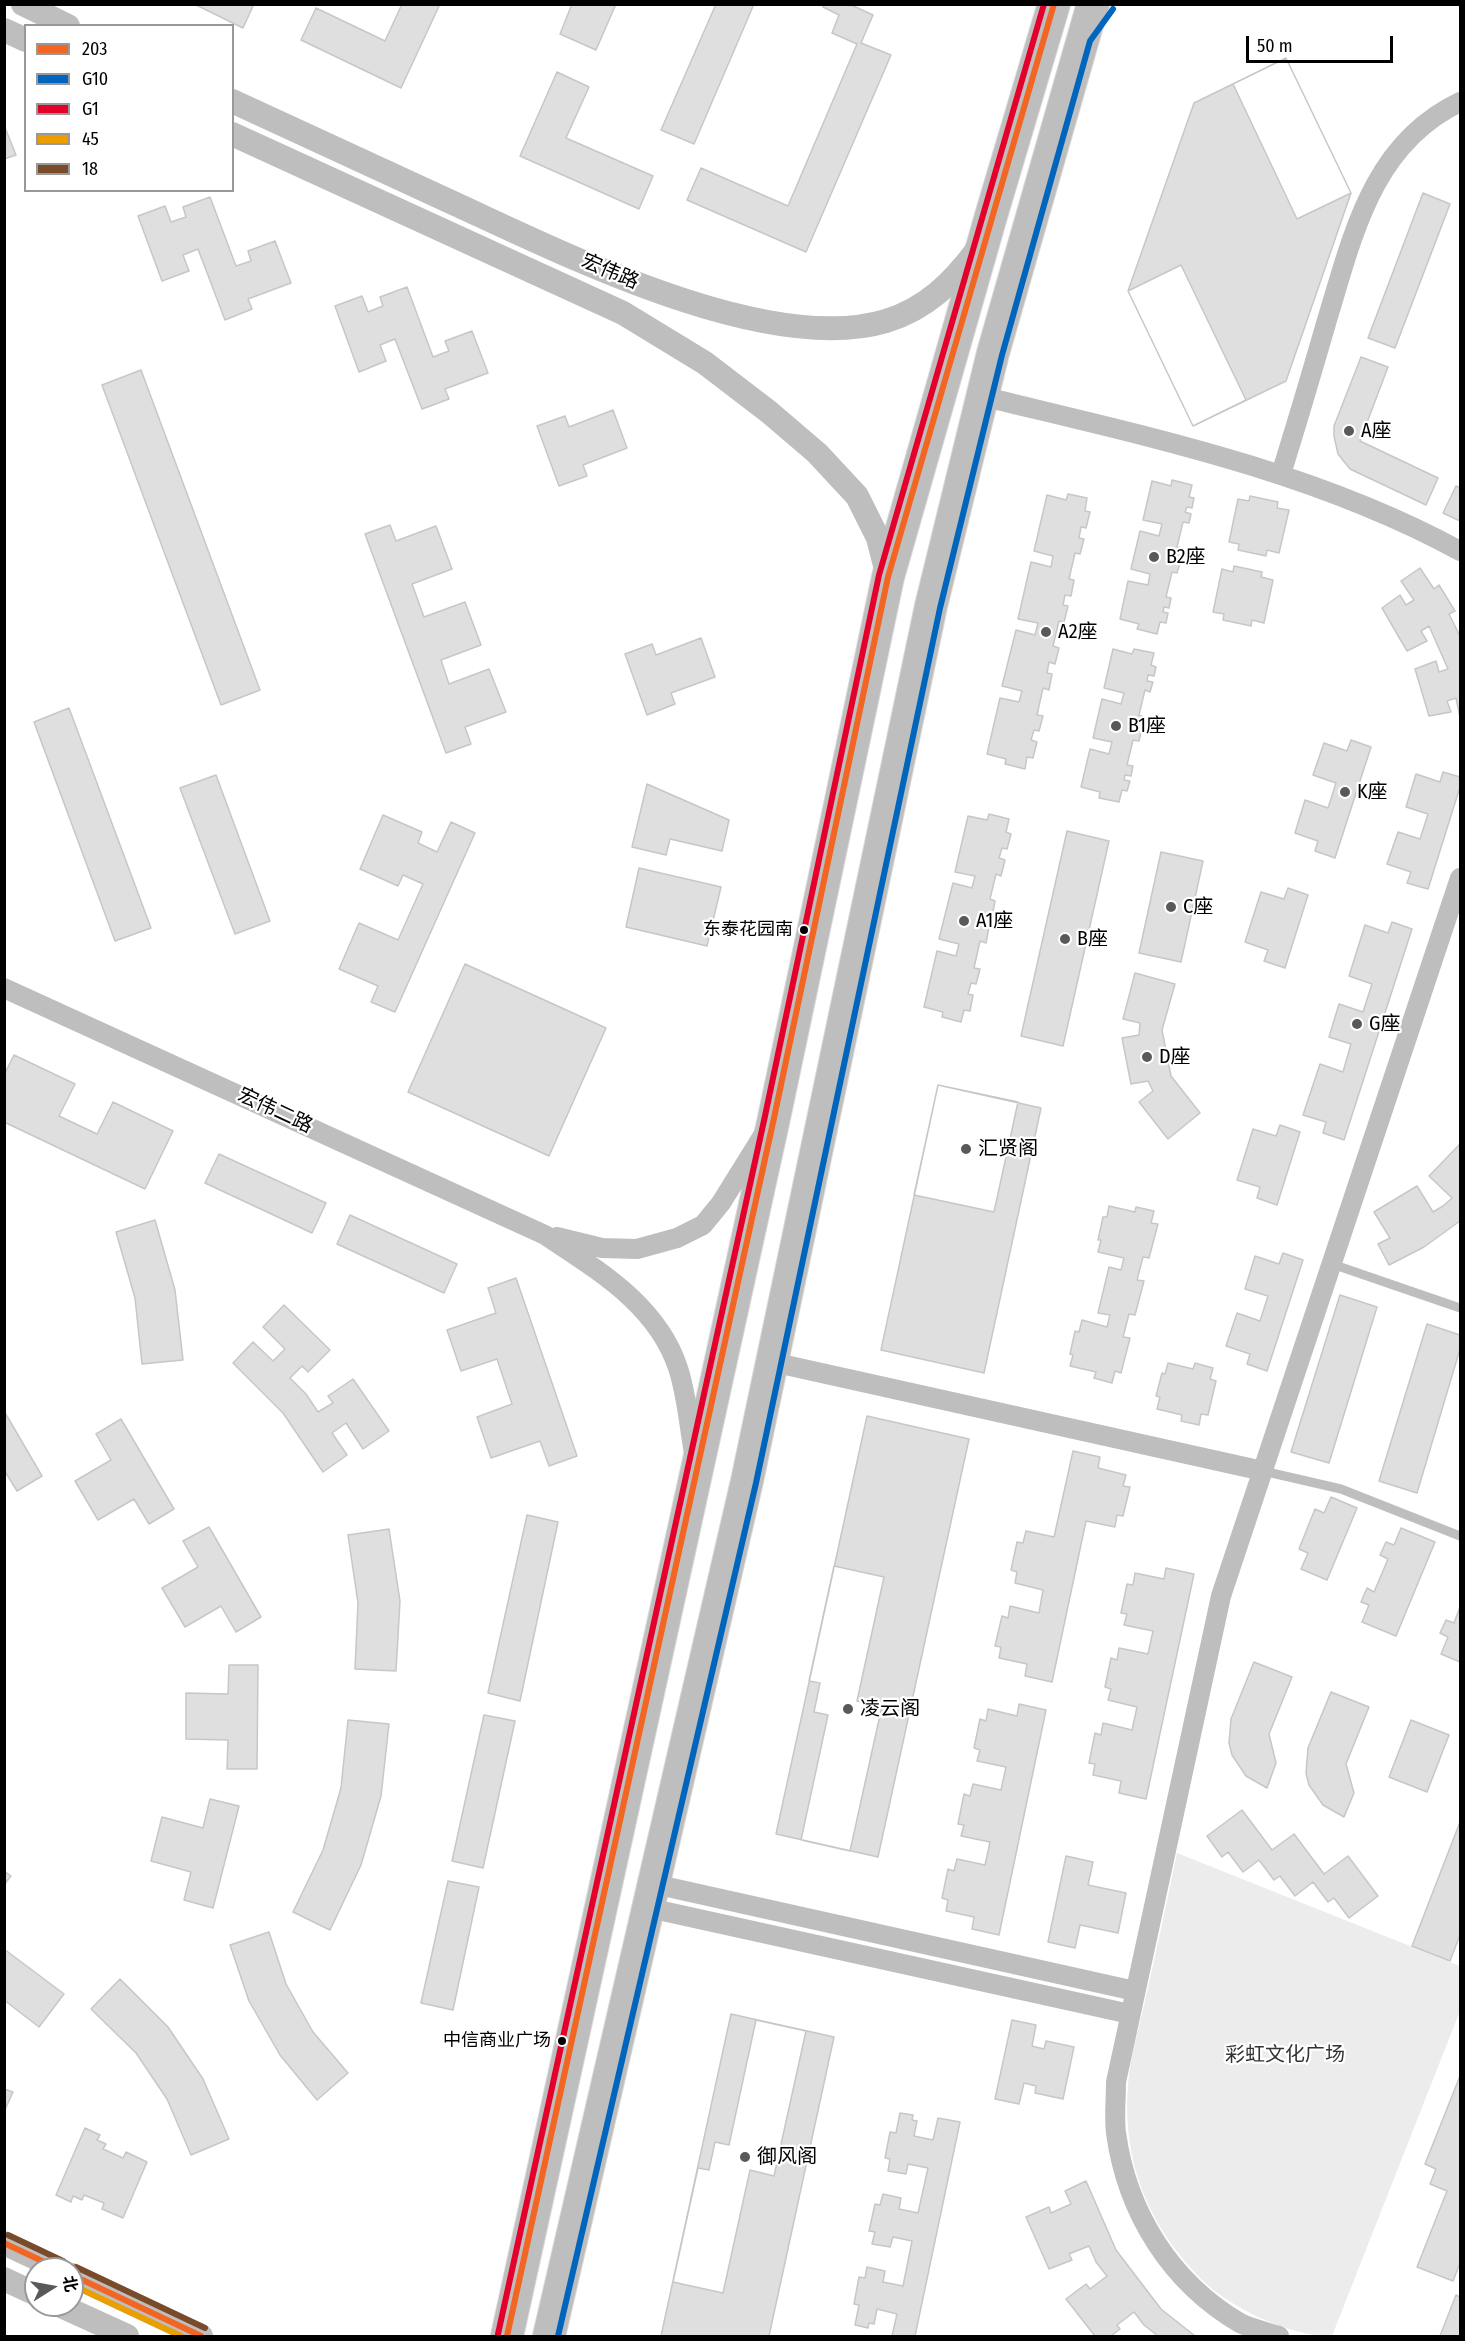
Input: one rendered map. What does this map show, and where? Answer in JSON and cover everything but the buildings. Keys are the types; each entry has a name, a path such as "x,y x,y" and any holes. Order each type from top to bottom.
{"highway":[{"path":"549,2337 747,1481 931,606 981,396 1093,4"},
{"path":"1082,37 1107,4"},
{"path":"507,2337 774,1118 888,577 1048,13"}],"street":[{"path":"23,4 65,24"},
{"path":"4,30 24,39"},
{"name":"宏伟路","path":"234,102 638,285 758,319 798,326 848,328 887,321 933,299 957,276 984,241"},
{"path":"1281,474 1351,240 1368,197 1385,167 1407,141 1442,111 1461,102"},
{"name":"宏伟路","path":"234,135 623,313 705,363 769,412 817,453 857,496 878,538 888,577"},
{"path":"981,396 1204,451 1281,474 1393,518 1461,551"},
{"path":"1279,2337 1242,2324 1203,2298 1169,2263 1143,2223 1125,2178 1116,2131 1116,2082 1221,1596 1461,878"},
{"name":"宏伟二路","path":"4,988 545,1235"},
{"path":"545,1235 602,1248 637,1249 677,1238 703,1225 721,1203 774,1118"},
{"path":"545,1235 619,1286 646,1312 664,1338 678,1368 696,1466"},
{"path":"772,1362 1263,1471"},
{"path":"651,1896 1135,1991"},
{"path":"651,1896 1130,2014"},
{"path":"4,2243 34,2257"},
{"path":"4,2279 24,2288"},
{"path":"84,2281 201,2337"},
{"path":"84,2316 127,2337"}],"lane":[{"path":"1332,1264 1461,1308"},
{"path":"1263,1471 1341,1489 1461,1536"}],"green space":[{"name":"彩虹文化广场","path":"1177,1853 1460,1966 1460,2011 1332,2336 1298,2332 1280,2326 1244,2310 1213,2290 1182,2258 1166,2237 1142,2191 1129,2140 1127,2113 1129,2074"}],"transit line":[{"name":"G1","path":"498,2334 765,1116 879,575 1044,4"},
{"name":"203","path":"507,2336 774,1118 888,577 1054,4"},
{"name":"G10","path":"558,2336 756,1483 940,608 1002,355 1090,41 1113,9"},
{"name":"18","path":"8,2235 55,2257"},
{"name":"203","path":"4,2243 34,2257"},
{"name":"18","path":"84,2271 205,2328"},
{"name":"203","path":"84,2281 201,2336"},
{"name":"45","path":"84,2291 181,2336"}],"place":[{"name":"A座","path":"1349,431"},
{"name":"B2座","path":"1154,557"},
{"name":"A2座","path":"1046,632"},
{"name":"B1座","path":"1116,726"},
{"name":"K座","path":"1345,792"},
{"name":"C座","path":"1171,907"},
{"name":"A1座","path":"964,921"},
{"name":"东泰花园南","path":"804,930"},
{"name":"B座","path":"1065,939"},
{"name":"G座","path":"1357,1024"},
{"name":"D座","path":"1147,1057"},
{"name":"汇贤阁","path":"966,1149"},
{"name":"凌云阁","path":"848,1709"},
{"name":"中信商业广场","path":"562,2041"},
{"name":"御风阁","path":"745,2157"}]}
